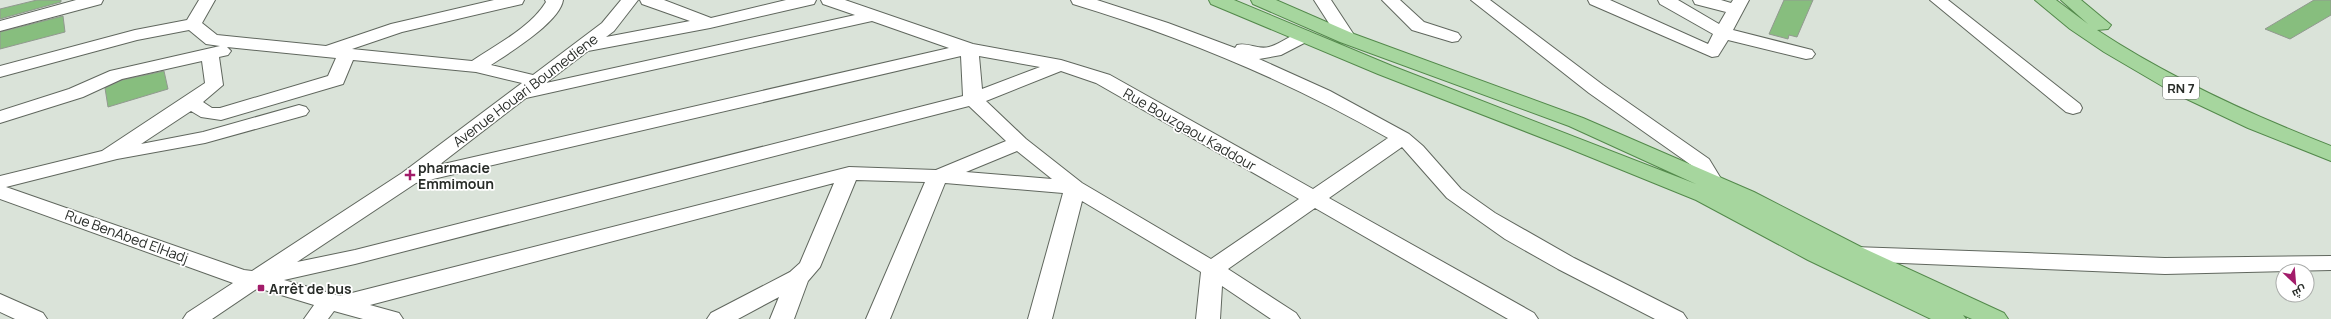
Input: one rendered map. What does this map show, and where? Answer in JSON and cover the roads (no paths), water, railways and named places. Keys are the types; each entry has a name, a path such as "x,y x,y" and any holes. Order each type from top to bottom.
{"main road":[{"path":"1218,0 1304,36 1708,189 1746,197 1854,254 1995,319"},
{"path":"1260,0 1347,38 1576,122 1708,189 1817,254 1953,319"},
{"name":"RN 7","path":"2044,0 2107,45 2170,82 2251,122 2331,154"},
{"name":"RN 7","path":"2070,0 2103,27 2154,59 2264,112 2331,140"}],"street":[{"path":"0,26 95,0"},
{"path":"0,72 135,36 193,24 207,0"},
{"path":"322,52 397,28 516,0"},
{"path":"476,67 535,24 552,9 555,1 553,0"},
{"name":"Avenue Houari Boumediene","path":"194,319 409,178 608,27 630,0"},
{"path":"648,0 710,23"},
{"path":"579,48 710,23 808,0"},
{"name":"Rue Bouzgaou Kaddour","path":"829,0 969,49 1061,64 1103,80 1526,319"},
{"path":"1079,0 1132,15 1233,55 1322,94 1402,138 1461,199 1525,241 1675,319"},
{"path":"1114,0 1153,11 1252,53 1269,55 1304,36"},
{"path":"1322,0 1331,11 1347,38"},
{"path":"1390,0 1418,26 1452,37"},
{"path":"1478,0 1596,89 1702,163 1708,189"},
{"path":"1596,0 1712,52 1739,4 1701,0"},
{"path":"1666,0 1723,33 1806,54"},
{"path":"1938,0 2073,108"},
{"path":"520,94 872,16"},
{"path":"193,24 212,40 243,45 347,53 476,67 536,81"},
{"path":"0,117 76,93 116,75 210,55 243,45"},
{"path":"409,178 969,49 973,99 1019,143 1075,188 1212,268 1288,319"},
{"path":"190,103 208,113 221,114 336,80 347,53"},
{"path":"109,156 190,103 214,85 210,55"},
{"path":"254,279 355,257 973,99 1061,64"},
{"path":"0,182 109,156 206,137 299,111"},
{"path":"1212,268 1402,138"},
{"path":"878,319 938,176 1019,143"},
{"path":"328,308 849,173 938,176 1075,188"},
{"path":"719,319 798,277 809,267 849,173"},
{"path":"1040,319 1075,188"},
{"name":"Rue BenAbed ElHadj","path":"0,192 242,278 254,279 328,308 391,319"},
{"path":"1854,254 2165,266 2331,263"},
{"path":"1208,319 1212,268"},
{"path":"782,319 798,277"},
{"path":"0,302 35,319"}],"place":[{"name":"pharmacie Emmimoun","path":"410,175"},
{"name":"Arrêt de bus","path":"261,288"}]}
